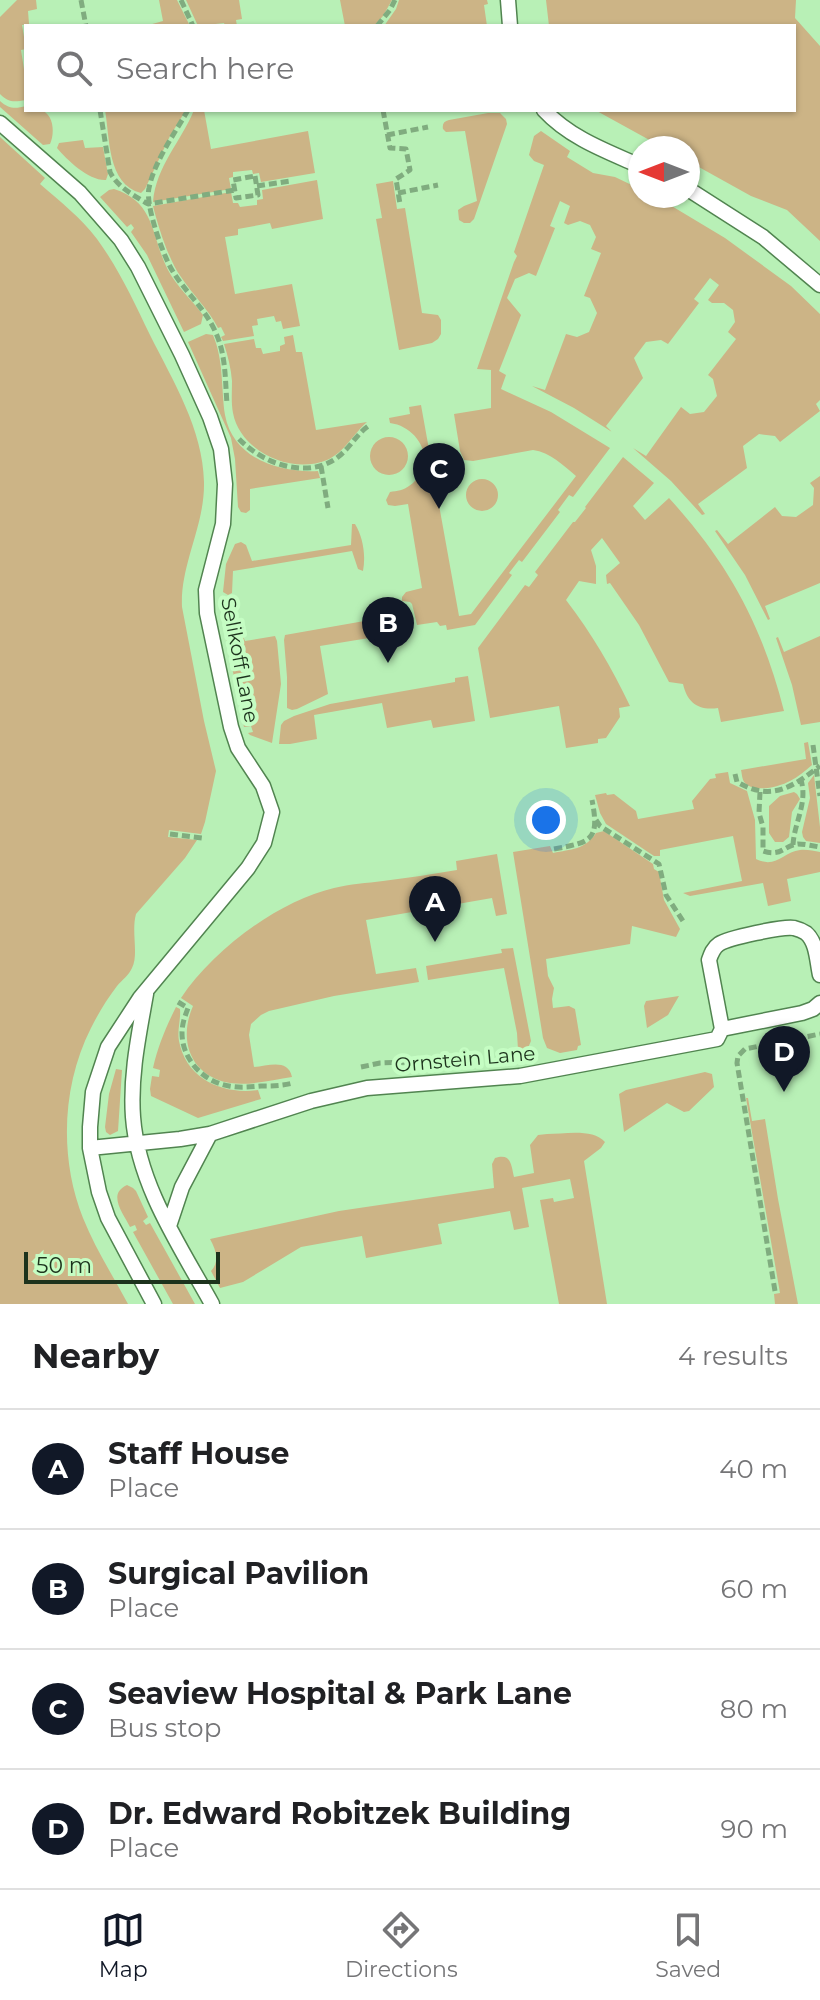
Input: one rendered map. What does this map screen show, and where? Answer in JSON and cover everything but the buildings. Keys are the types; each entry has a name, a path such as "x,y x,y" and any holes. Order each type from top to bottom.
{"lane":[{"path":"508,0 510,24"},
{"path":"546,112 561,126 588,143 628,161"},
{"name":"Selikoff Lane","path":"0,123 80,193 121,240 138,267 210,417 221,449 225,484 223,524 206,590 207,613 231,727 238,748 263,786 272,812 264,843 248,868 147,989 108,1047 93,1092 90,1148 94,1172 108,1218 154,1304"},
{"path":"700,197 763,237 820,285"},
{"path":"722,1029 709,960 719,944 795,928 810,937 820,975"},
{"name":"Selikoff Lane","path":"147,989 136,1049 133,1118 136,1144 147,1182 212,1304"},
{"name":"Ornstein Lane","path":"90,1148 210,1134 311,1101 356,1091 520,1076 717,1039 722,1029 802,1013 820,1003"},
{"path":"169,1226 182,1187 210,1134"}],"path":[{"path":"81,0 86,24"},
{"path":"181,0 192,24"},
{"path":"379,24 395,0"},
{"path":"100,112 110,172 126,191 148,204 235,190"},
{"path":"187,112 158,164 149,187 148,204 171,269 205,312 215,330 226,373 228,414"},
{"path":"383,112 390,148 406,149 410,170 396,179 400,204"},
{"path":"387,135 428,127"},
{"path":"255,176 257,186 258,195 236,198 233,180 255,176"},
{"path":"257,186 291,181"},
{"path":"398,193 438,185"},
{"path":"232,427 248,449 276,464 296,467 321,466 339,456 370,425"},
{"path":"321,466 328,508"},
{"path":"813,745 820,796"},
{"path":"735,774 737,782 760,792 783,789 818,767"},
{"path":"793,845 804,801 801,780"},
{"path":"760,792 763,851 778,853 799,844 820,847"},
{"path":"592,800 600,826 659,864 666,895 683,921"},
{"path":"554,849 588,840 596,820"},
{"path":"170,834 202,838"},
{"path":"178,1002 188,1008 182,1032 188,1057 209,1080 243,1087 296,1083"},
{"path":"775,1291 738,1056 745,1049 820,1034"},
{"path":"351,1069 380,1063 424,1062"}],"shaded area":[{"path":"17,0 36,0 37,9 28,11 29,24 22,25 24,100 6,99 0,94 0,17"},
{"path":"159,0 177,0 189,24 152,24 163,21"},
{"path":"186,0 239,0 242,19 236,20 237,24 197,24"},
{"path":"340,0 392,0 376,24 345,24"},
{"path":"399,0 487,0 488,4 484,5 487,24 385,24"},
{"path":"546,0 796,0 795,18 820,46 820,241 787,210 751,196 700,168 700,136 642,136 599,112 796,112 796,24 549,24"},
{"path":"0,101 12,108 24,107 24,112 45,112 52,124 50,144 43,145 0,107"},
{"path":"105,112 185,112 141,193 122,180 112,159"},
{"path":"193,112 204,112 211,149 308,131 315,173 261,182 259,173 253,174 252,170 233,172 233,177 229,178 231,189 153,202 159,177"},
{"path":"500,113 507,124 474,219 464,223 459,220 458,210 477,201 465,131 446,132 443,126 447,120"},
{"path":"541,131 570,151 567,157 593,173 628,183 628,208 675,208 725,238 791,286 820,314 820,400 816,404 820,411 780,442 775,436 759,434 743,446 747,468 698,504 705,514 702,515 671,481 633,448 646,456 681,407 690,414 704,412 717,396 713,379 708,375 736,339 728,332 735,322 733,310 724,303 708,300 719,285 710,278 694,299 699,303 668,344 661,340 646,342 634,358 643,378 606,426 612,432 532,386 545,390 566,334 577,337 589,332 597,313 590,298 584,296 601,253 591,249 596,237 590,225 580,221 568,225 564,223 570,206 560,201 550,226 555,228 536,276 529,273 515,279 507,298 521,315 499,371 506,375 501,389 551,412 610,448 573,497 569,495 522,562 519,560 509,573 512,575 475,625 447,630 446,625 440,626 437,622 417,625 412,604 402,601 406,592 422,588 408,504 388,505 386,500 390,492 409,486 418,478 424,458 418,439 401,426 390,423 389,418 410,414 409,407 421,405 459,616 471,614 576,476 551,456 533,450 464,460 454,414 491,408 491,370 477,369 517,256 514,252 544,165 529,155 534,136"},
{"path":"0,137 45,178 40,184 84,224 112,262 185,406 193,424 202,462 201,514 185,576 182,607 216,771 201,834 169,830 168,837 197,840 136,914 134,962 91,1028 81,1050 69,1097 67,1147 75,1195 93,1240 128,1304 0,1304"},
{"path":"83,140 85,148 103,147 108,174 106,180 72,164 57,148 59,143"},
{"path":"317,180 323,219 272,229 270,223 238,229 238,235 225,237 235,294 292,284 300,326 283,329 281,321 276,322 274,316 257,319 258,325 252,326 254,336 223,341 221,337 225,335 221,327 218,328 172,262 153,206 231,192 233,203 238,203 240,207 257,205 257,200 263,199 262,190"},
{"path":"393,181 397,209 405,208 422,313 438,315 441,320 438,339 399,350 376,219 382,218 376,184"},
{"path":"114,189 138,202 145,212 168,270 203,315 201,324 184,332 147,255 131,232 134,228 131,224 127,227 100,197"},
{"path":"206,334 213,335 217,345 225,415 238,443 248,453 274,466 318,471 320,478 250,489 250,510 241,512 231,438 188,342"},
{"path":"293,335 296,352 302,352 316,430 367,422 339,452 313,464 283,462 256,449 238,427 233,413 232,376 224,344 254,339 256,348 261,348 263,354 280,351 280,346 285,344 284,337"},
{"path":"389,437 402,443 408,456 402,469 389,475 376,469 370,456 376,443"},
{"path":"623,457 654,483 633,506 645,520 669,498 726,572 754,623 784,711 721,722 718,708 694,704 683,684 669,682 639,625 610,583 607,584 606,575 620,563 602,538 591,550 596,566 596,584 579,581 566,600 601,652 630,706 619,708 620,717 606,738 598,739 598,743 566,748 559,706 490,718 478,648 525,585 529,587 538,575 535,572"},
{"path":"820,476 820,583 765,606 768,620 745,575 715,531 728,544 775,507 782,516 796,517 813,505 814,488 810,483"},
{"path":"482,479 493,484 498,495 493,506 482,511 471,506 466,495 471,484"},
{"path":"352,524 355,524 362,540 363,571 358,569 352,551 233,571 232,593 228,595 223,592 226,564 235,544 241,542 246,545 252,561 351,545"},
{"path":"406,608 412,631 320,646 328,694 297,709 287,708 285,635 404,614 403,609"},
{"path":"231,622 238,623 245,641 275,636 277,641 281,684 272,743 250,735 248,733 253,732 251,726 244,727 225,632 225,626"},
{"path":"820,636 820,722 801,725 776,638 784,652"},
{"path":"468,676 475,721 433,728 431,720 387,728 382,703 314,715 317,739 279,744 281,725 294,716 330,704 455,682 455,678"},
{"path":"808,742 812,765 796,778 767,788 755,788 744,782 741,770 806,759 804,743"},
{"path":"728,772 730,783 747,791 755,820 756,859 769,862 794,851 820,852 820,872 787,879 791,901 768,906 763,883 690,896 683,893 742,881 733,836 660,850 660,856 654,856 606,824 595,795 614,794 636,811 638,819 694,809 692,801 710,779 716,778 715,774"},
{"path":"814,775 820,843 806,841 802,832 810,798 808,783"},
{"path":"794,792 800,799 792,812 789,837 783,842 775,842 769,833 769,806 780,796"},
{"path":"604,831 653,864 659,872 664,900 680,929 676,937 632,926 630,944 546,959 548,976 554,988 553,1008 569,1006 575,1009 581,1045 577,1050 560,1053 547,1048 543,1038 513,852 550,846 553,853 572,849"},
{"path":"497,854 507,914 496,916 492,898 366,920 376,974 416,968 419,982 269,1011 251,1024 249,1035 254,1067 282,1065 292,1077 230,1083 205,1073 197,1065 191,1055 187,1031 193,1006 181,998 211,962 248,930 313,894 346,886 457,870 456,861"},
{"path":"513,948 531,1041 524,1057 516,1061 510,1051 518,1050 517,1033 504,968 428,980 426,966 502,953 501,949"},
{"path":"679,996 668,1015 647,1028 646,1001"},
{"path":"176,1007 180,1009 178,1033 183,1054 198,1075 219,1087 258,1090 261,1099 198,1118 151,1096 152,1076 159,1077 160,1070 153,1068 155,1060"},
{"path":"116,1069 122,1070 118,1131 110,1135 105,1127"},
{"path":"705,1072 712,1074 714,1087 689,1111 684,1112 667,1103 624,1132 619,1094"},
{"path":"746,1098 752,1121 765,1119 798,1304 775,1304 774,1294 780,1293"},
{"path":"586,1133 605,1142 584,1161 607,1304 559,1304 540,1200 553,1198 554,1202 574,1198 570,1179 522,1188 529,1227 514,1230 510,1211 438,1224 442,1244 366,1258 362,1236 301,1247 243,1282 220,1288 211,1271 216,1255 210,1239 339,1211 494,1188 492,1164 495,1158 507,1158 514,1177 534,1173 530,1145 538,1135"},
{"path":"127,1185 136,1191 148,1217 143,1221 146,1225 150,1223 195,1304 173,1304 133,1232 137,1230 135,1225 130,1227 118,1204 118,1193"}],"place":[{"name":"Seaview Hospital & Park Lane","path":"439,509"},
{"name":"Surgical Pavilion","path":"388,663"},
{"name":"Staff House","path":"435,942"},
{"name":"Dr. Edward Robitzek Building","path":"784,1092"}]}
